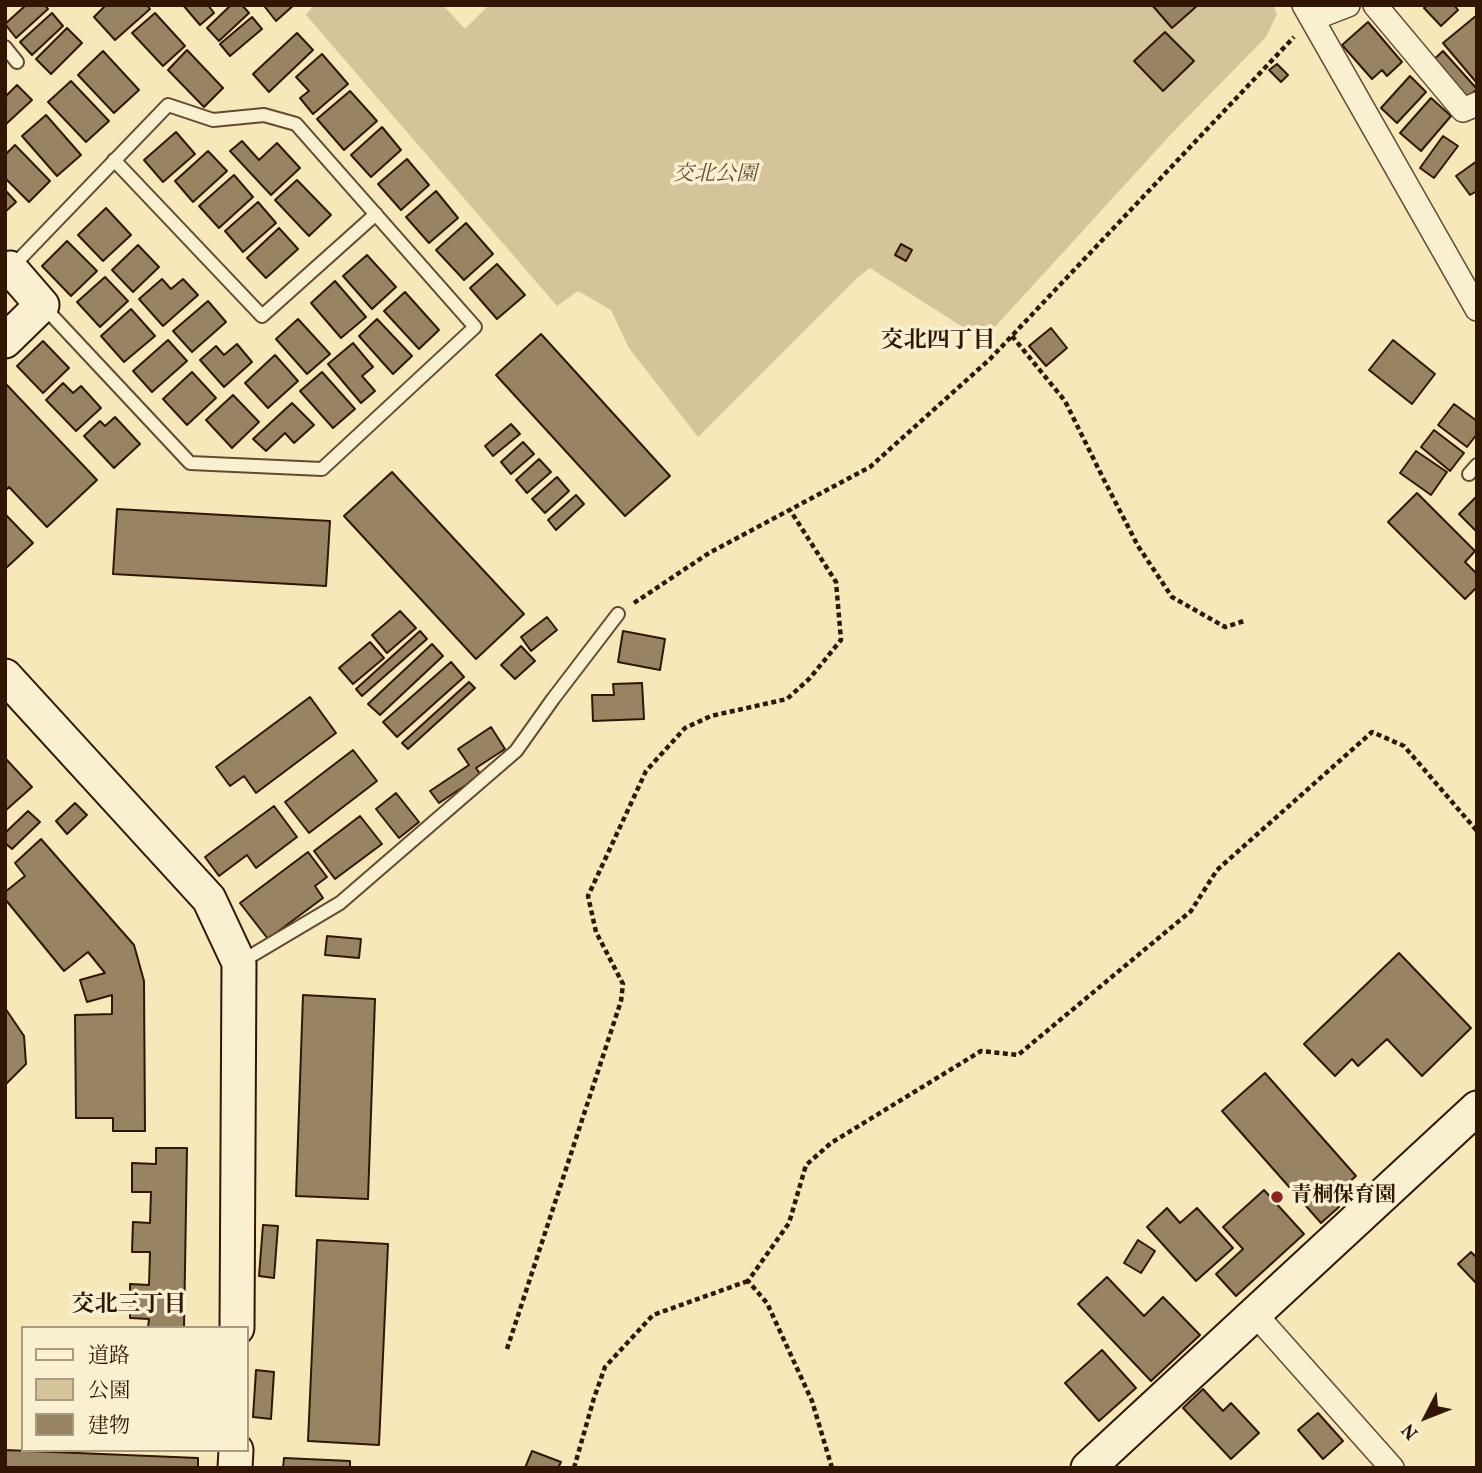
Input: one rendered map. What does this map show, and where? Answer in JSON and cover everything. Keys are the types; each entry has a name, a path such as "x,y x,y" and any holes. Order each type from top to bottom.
{"street":[{"path":"1349,5 1308,12 1477,309"},
{"path":"1376,5 1463,110 1477,104"},
{"path":"5,341 41,305 8,265"},
{"path":"5,676 209,899 239,964 237,1326"},
{"path":"1088,1468 1477,1108"},
{"path":"1255,1314 1392,1468"}],"lane":[{"path":"5,47 17,62"},
{"path":"8,265 168,105 213,120 264,116 296,124 475,327 322,469 190,463 41,305"},
{"path":"114,160 262,316 376,214"},
{"path":"239,964 340,903 516,751 618,614"}],"path":[{"path":"618,614 709,553 870,467 990,359 1308,12"},
{"path":"1012,336 1065,401 1138,546 1172,597 1225,627 1244,621"},
{"path":"507,1349 621,1001 623,984 596,932 588,896 646,771 685,728 711,716 787,699 810,678 841,640 836,582 790,510"},
{"path":"575,1468 605,1367 653,1315 748,1281 789,1223 806,1166 831,1143 981,1051 1018,1055 1191,911 1217,870 1372,732 1404,746 1477,831"},
{"path":"748,1281 767,1303 812,1401 832,1468"}],"green space":[{"name":"交北公園","path":"314,5 443,5 465,29 489,5 1273,5 1277,14 1266,37 1174,131 983,340 870,268 698,437 629,348 611,310 578,291 557,306 306,15"}],"building":[{"path":"26,5 45,5 48,9 16,38 5,24"},
{"path":"106,5 147,5 150,9 115,40 94,17"},
{"path":"183,5 208,5 214,13 200,25"},
{"path":"231,5 242,5 249,13 219,41 207,28"},
{"path":"294,5 276,21 265,7"},
{"path":"1152,5 1198,5 1172,28"},
{"path":"1427,5 1454,5 1458,10 1441,26 1424,8"},
{"path":"52,13 63,26 32,55 20,42"},
{"path":"155,13 185,46 163,66 132,33"},
{"path":"1477,15 1477,81 1476,82 1443,43"},
{"path":"252,17 262,29 230,56 220,44"},
{"path":"1368,22 1402,62 1387,76 1382,70 1372,79 1342,45"},
{"path":"67,28 82,43 51,74 36,59"},
{"path":"1165,32 1194,61 1163,91 1134,61"},
{"path":"297,33 313,50 269,92 253,74"},
{"path":"187,50 223,88 204,107 168,70"},
{"path":"103,51 139,90 114,113 78,75"},
{"path":"1443,51 1477,89 1465,100 1431,62"},
{"path":"322,54 348,84 313,114 300,98 309,91 296,77"},
{"path":"1277,64 1288,75 1281,82 1269,70"},
{"path":"1410,76 1426,92 1397,123 1381,108"},
{"path":"71,81 109,121 86,142 48,102"},
{"path":"17,85 32,100 5,125 5,97"},
{"path":"350,91 377,121 344,150 317,119"},
{"path":"1431,98 1451,116 1421,151 1400,133"},
{"path":"46,115 81,155 57,176 22,136"},
{"path":"382,127 401,150 371,177 351,155"},
{"path":"176,132 195,154 163,182 144,160"},
{"path":"1443,136 1458,146 1434,178 1420,168"},
{"path":"242,141 259,160 277,143 300,168 271,195 230,151"},
{"path":"15,145 50,181 29,202 5,178 5,155"},
{"path":"208,151 227,171 193,202 175,181"},
{"path":"407,159 429,185 401,210 378,184"},
{"path":"1477,161 1477,191 1470,195 1456,176"},
{"path":"234,175 253,197 219,228 199,206"},
{"path":"297,180 331,215 309,236 275,200"},
{"path":"5,190 16,202 5,212"},
{"path":"436,191 458,218 429,243 406,217"},
{"path":"258,202 276,223 243,252 225,231"},
{"path":"106,208 131,235 103,261 78,235"},
{"path":"466,223 493,254 464,280 436,250"},
{"path":"279,228 298,249 266,278 247,258"},
{"path":"67,241 97,271 71,296 42,266"},
{"path":"901,244 912,250 906,261 895,255"},
{"path":"138,245 159,267 133,292 112,270"},
{"path":"367,255 396,287 372,309 343,276"},
{"path":"497,264 525,295 497,319 470,288"},
{"path":"105,277 128,301 100,327 77,302"},
{"path":"162,279 171,289 183,279 198,295 163,326 139,299"},
{"path":"335,281 366,317 341,338 311,303"},
{"path":"405,292 439,330 419,349 384,311"},
{"path":"208,301 226,322 192,352 173,331"},
{"path":"131,309 155,336 124,362 101,336"},
{"path":"298,319 330,354 307,374 276,339"},
{"path":"377,319 412,356 393,374 359,336"},
{"path":"1051,328 1067,348 1046,366 1029,346"},
{"path":"541,334 670,476 625,516 496,375"},
{"path":"168,340 187,361 152,392 133,371"},
{"path":"1393,340 1435,374 1412,404 1369,370"},
{"path":"43,341 69,368 43,393 17,366"},
{"path":"353,343 373,367 362,376 375,391 361,403 328,364"},
{"path":"237,344 252,362 224,387 200,360 216,346 224,355"},
{"path":"275,355 298,381 268,408 245,383"},
{"path":"192,372 216,398 187,425 163,399"},
{"path":"322,372 355,409 333,428 300,391"},
{"path":"5,383 97,480 47,527 9,487 5,491"},
{"path":"63,383 73,393 81,386 101,408 76,431 46,400"},
{"path":"233,395 259,422 232,448 206,420"},
{"path":"292,403 314,425 294,443 285,433 266,451 253,439"},
{"path":"1454,404 1477,421 1477,434 1467,447 1438,425"},
{"path":"115,417 140,444 114,468 84,436 100,421 105,426"},
{"path":"511,424 520,434 493,456 485,446"},
{"path":"1434,430 1464,453 1450,471 1421,447"},
{"path":"523,442 534,454 511,474 501,462"},
{"path":"1416,451 1447,472 1431,495 1400,473"},
{"path":"539,459 551,472 527,493 516,480"},
{"path":"392,472 524,614 476,659 344,516"},
{"path":"557,477 569,491 545,513 532,499"},
{"path":"1417,493 1475,551 1465,562 1477,574 1477,587 1465,599 1388,522"},
{"path":"576,495 584,504 556,530 548,520"},
{"path":"1477,498 1477,532 1459,514"},
{"path":"117,509 330,521 326,586 113,574"},
{"path":"5,514 33,543 5,569"},
{"path":"400,611 416,628 387,653 372,635"},
{"path":"547,617 557,630 531,651 521,637"},
{"path":"420,631 427,639 362,696 356,689"},
{"path":"623,631 665,639 660,670 618,662"},
{"path":"370,642 384,658 353,684 339,668"},
{"path":"432,644 443,656 380,715 368,704"},
{"path":"521,646 535,661 515,679 501,665"},
{"path":"451,662 464,677 397,737 383,722"},
{"path":"469,682 475,688 408,749 402,743"},
{"path":"642,683 644,719 593,721 592,695 614,695 613,684"},
{"path":"310,697 336,733 256,793 244,776 230,786 216,767"},
{"path":"491,727 505,749 476,768 481,775 439,803 430,791 469,765 458,749"},
{"path":"353,750 377,781 309,833 285,802"},
{"path":"5,758 32,787 5,811"},
{"path":"396,793 419,822 399,838 376,809"},
{"path":"75,803 87,815 67,834 56,821"},
{"path":"274,806 297,837 256,868 247,855 219,876 205,857"},
{"path":"28,811 40,822 12,849 5,843 5,833"},
{"path":"360,816 382,844 335,879 314,851"},
{"path":"41,839 134,945 144,981 145,1131 113,1131 113,1118 76,1118 75,1015 112,1014 112,995 87,1002 80,980 105,973 88,952 64,971 5,899 5,892 25,876 15,863"},
{"path":"308,852 327,877 315,886 323,898 268,939 240,903"},
{"path":"327,936 361,939 359,958 325,955"},
{"path":"1399,953 1471,1028 1422,1076 1387,1039 1358,1066 1352,1059 1335,1076 1304,1044"},
{"path":"303,995 375,999 368,1199 296,1196"},
{"path":"5,1008 24,1036 26,1064 5,1085"},
{"path":"1265,1073 1356,1176 1331,1198 1339,1207 1321,1223 1222,1111"},
{"path":"156,1148 187,1148 184,1326 148,1326 149,1319 130,1318 130,1284 149,1285 150,1252 132,1252 133,1222 150,1223 151,1192 132,1192 132,1163 156,1164"},
{"path":"1264,1190 1304,1234 1236,1296 1216,1274 1243,1249 1223,1227"},
{"path":"1167,1208 1180,1223 1197,1208 1233,1248 1196,1281 1147,1227"},
{"path":"263,1225 278,1226 274,1278 259,1276"},
{"path":"317,1240 388,1244 379,1445 308,1441"},
{"path":"1138,1240 1155,1251 1141,1273 1124,1263"},
{"path":"1471,1252 1477,1258 1477,1284 1458,1264"},
{"path":"1107,1277 1144,1316 1163,1297 1200,1335 1151,1381 1078,1304"},
{"path":"1102,1350 1136,1388 1099,1421 1065,1383"},
{"path":"256,1370 274,1372 271,1419 253,1417"},
{"path":"1203,1389 1223,1411 1231,1403 1259,1433 1231,1459 1183,1408"},
{"path":"1318,1413 1343,1441 1323,1459 1298,1430"},
{"path":"5,1450 198,1458 198,1468 5,1468"},
{"path":"532,1451 561,1462 558,1468 525,1468"},
{"path":"284,1458 350,1461 350,1468 283,1468"}],"place":[{"name":"青桐保育園","path":"1277,1197"}],"district":[{"name":"交北四丁目","path":"938,343"},
{"name":"交北三丁目","path":"129,1307"}]}
